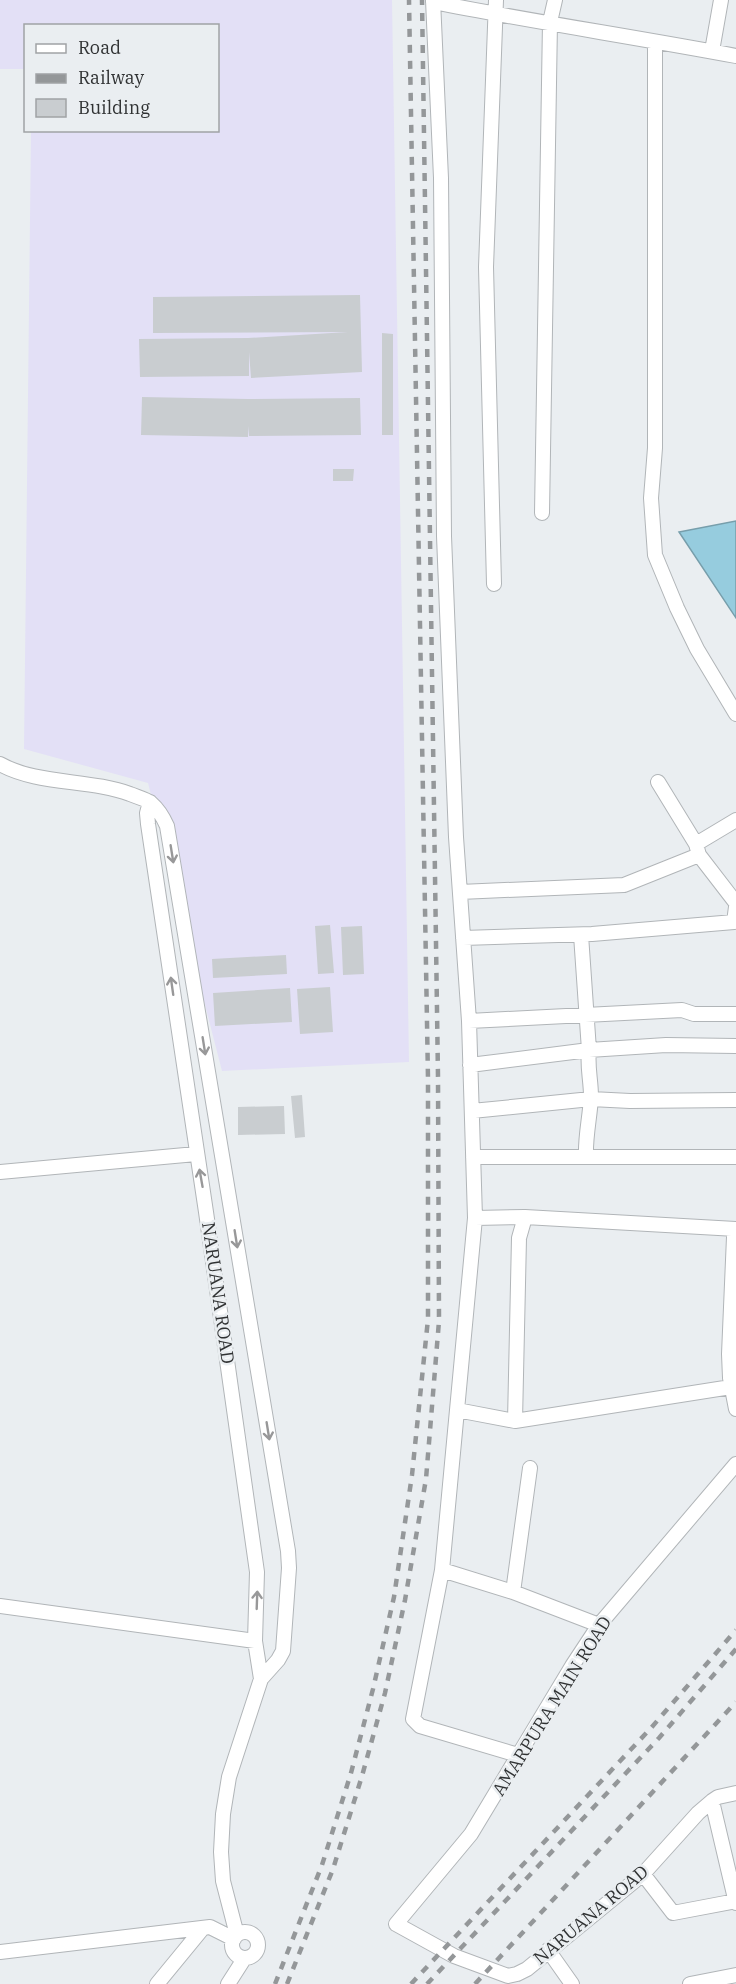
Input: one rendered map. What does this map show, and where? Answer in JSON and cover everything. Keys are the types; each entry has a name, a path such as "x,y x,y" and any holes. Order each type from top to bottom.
{"street":[{"path":"494,584 486,267 496,0"},
{"path":"542,513 550,22 555,0"},
{"path":"712,51 721,0"},
{"path":"518,1755 420,1726 414,1722 442,1570 475,1218 469,1021 460,892 444,536 441,178 433,1 496,15 550,22 736,56"},
{"path":"655,42 655,436 651,498 655,555 697,649 736,714"},
{"path":"0,764 8,769 55,780 112,788 150,802 160,812 168,831 288,1551 289,1568 283,1651 261,1679"},
{"path":"463,938 581,934 734,922 736,905 697,849 658,782"},
{"name":"NARUANA ROAD","path":"150,802 147,813 148,824 257,1572 255,1641 261,1679 229,1777 220,1852 236,1937"},
{"path":"460,892 624,885 697,849 736,820"},
{"path":"581,934 590,1050 587,1067 591,1099 585,1138 586,1157"},
{"path":"469,1021 682,1010 694,1014 736,1014"},
{"path":"470,1065 590,1050 666,1046 736,1046"},
{"path":"472,1111 591,1099 736,1100"},
{"path":"0,1172 196,1154"},
{"path":"473,1157 736,1157"},
{"path":"475,1218 525,1217 736,1229 729,1354 731,1388 736,1409"},
{"path":"515,1421 519,1238 525,1217"},
{"path":"457,1410 515,1421 731,1388"},
{"name":"AMARPURA MAIN ROAD","path":"396,1924 471,1834 599,1625 736,1464"},
{"path":"513,1592 530,1468"},
{"path":"442,1570 513,1592 599,1625"},
{"path":"0,1606 255,1641"},
{"name":"NARUANA ROAD","path":"396,1924 454,1956 508,1976 517,1974 527,1969 643,1874 698,1813 712,1801 736,1793"},
{"path":"643,1874 673,1913 736,1902 712,1801"},
{"path":"157,1984 202,1928"},
{"path":"0,1952 202,1928 215,1929 236,1937 249,1932 258,1941 256,1954 244,1959 228,1984"},
{"path":"236,1937 234,1951 244,1959"},
{"path":"548,1950 572,1984"},
{"path":"690,1984 736,1976"}],"shaded area":[{"path":"0,0 392,0 409,1062 222,1071 148,783 24,749 31,132 219,132 219,24 24,24 24,69 0,69"}],"water":[{"path":"736,521 736,618 679,532"}],"building":[{"path":"360,295 362,372 251,378 249,352 249,376 140,377 139,339 248,338 348,332 153,333 153,297"},
{"path":"382,333 393,334 393,435 382,435"},
{"path":"142,397 360,398 361,435 249,436 248,426 248,437 141,435"},
{"path":"333,469 354,469 353,481 333,481"},
{"path":"330,925 334,973 318,974 315,926"},
{"path":"362,926 364,974 343,975 341,927"},
{"path":"286,955 287,974 213,978 212,959"},
{"path":"330,987 333,1032 300,1034 297,989"},
{"path":"290,988 292,1022 215,1026 213,993"},
{"path":"302,1095 305,1137 295,1138 291,1096"},
{"path":"284,1106 285,1134 238,1135 238,1107"}],"railway":[{"path":"275,1984 322,1865 351,1773 373,1689 394,1597 412,1475 428,1319 428,1079 409,0"},
{"path":"287,1984 333,1869 385,1693 405,1600 426,1479 439,1321 438,1077 422,0"},
{"path":"411,1984 651,1728 736,1630"},
{"path":"427,1984 659,1738 736,1649"},
{"path":"475,1984 736,1702"}]}
